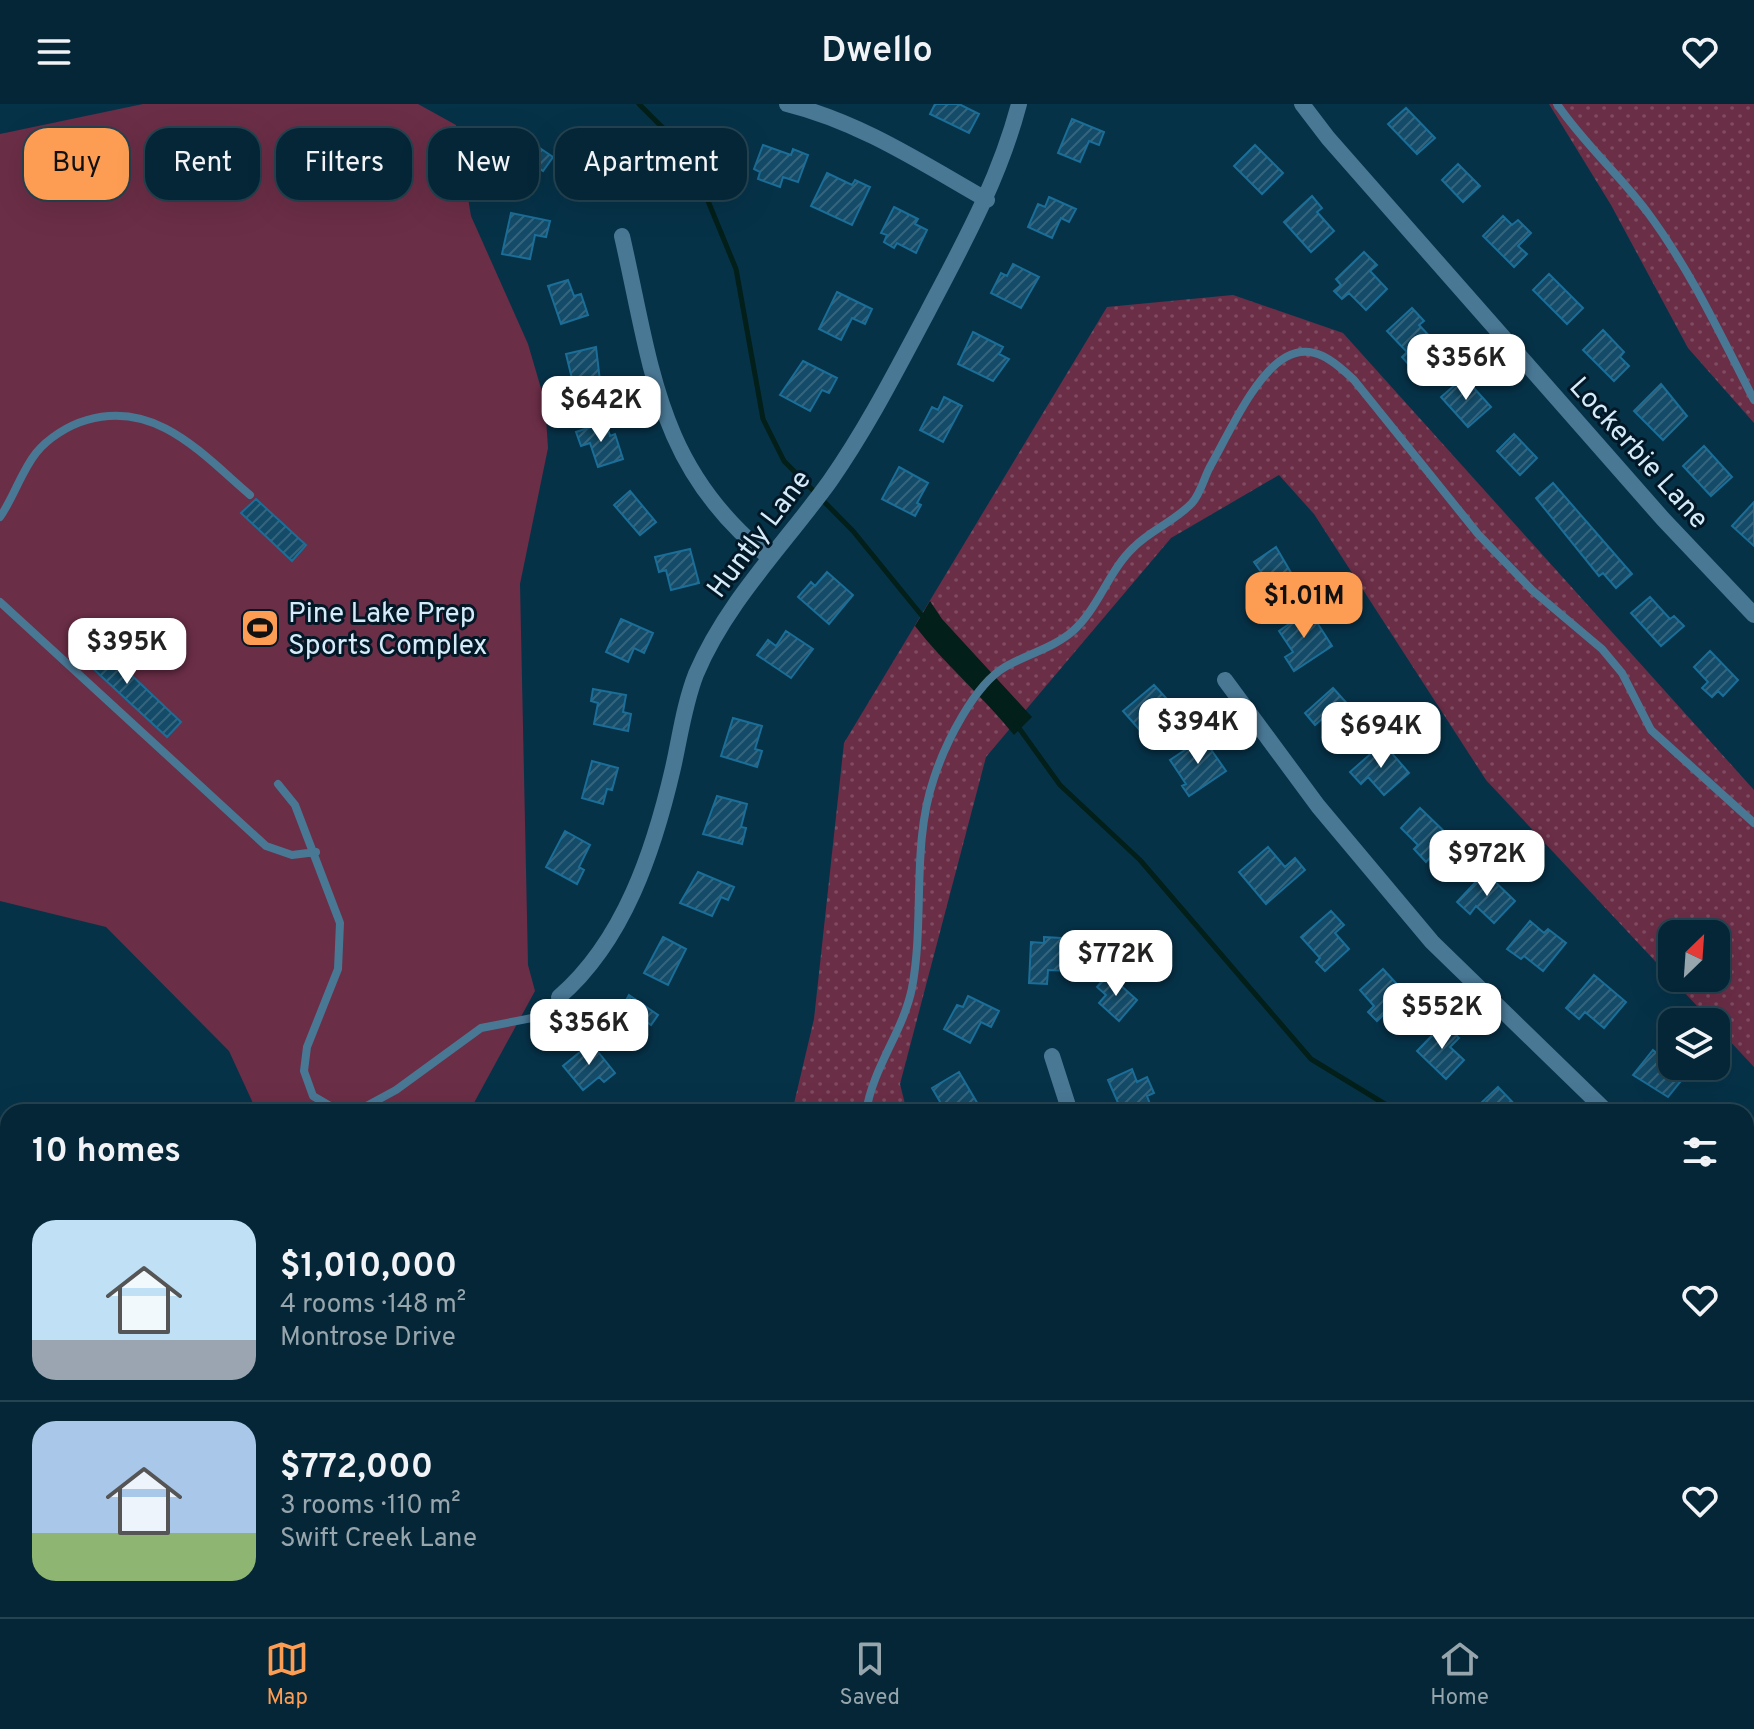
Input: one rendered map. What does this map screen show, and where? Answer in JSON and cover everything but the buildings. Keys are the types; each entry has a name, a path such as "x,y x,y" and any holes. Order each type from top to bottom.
{"street":[{"path":"787,104 838,119 875,136 987,200"},
{"name":"Huntly Lane","path":"559,997 594,960 627,904 656,836 695,676 716,633 854,446 987,200 1006,153 1019,104"},
{"name":"Lockerbie Lane","path":"1302,104 1328,138 1663,519 1754,615"},
{"path":"622,236 660,399 678,450 702,490 739,534 770,558"},
{"path":"1225,680 1318,806 1432,942 1599,1104"},
{"path":"1052,1056 1067,1104"}],"lane":[{"path":"1557,104 1581,137 1647,212 1693,278 1754,400"},
{"path":"868,1104 877,1071 902,1022 912,988 918,884 934,778 975,695 993,674 1057,642 1075,629 1134,546 1176,518 1194,501 1210,467 1269,369 1286,357 1303,351 1335,361 1354,380 1478,534 1515,574 1602,649 1622,673 1660,740 1704,774 1754,823"},
{"path":"0,517 38,451 79,422 100,416 128,415 153,420 178,433 250,495"},
{"path":"0,602 266,846 292,855 316,852"},
{"path":"278,784 295,805 316,852 340,923 338,969 307,1047 304,1071 313,1096 324,1104"},
{"path":"373,1104 481,1028 537,1017 559,997"}],"shaded area":[{"name":"Pine Lake Prep Sports Complex","path":"143,104 418,104 456,125 456,128 428,128 428,200 468,200 471,216 528,344 545,402 548,448 520,584 528,965 535,991 473,1104 253,1104 229,1051 106,927 0,901 0,134 24,129 24,200 129,200 129,128 29,128"},
{"path":"1549,104 1754,104 1754,423 1688,348 1611,205"},
{"path":"1233,295 1343,333 1754,790 1754,1067 1730,1041 1730,1008 1699,1008 1684,992 1730,992 1730,920 1658,920 1658,964 1486,780 1314,514 1279,475 1171,538 986,757 900,1084 905,1104 794,1104 814,1019 844,743 1107,307"},
{"path":"930,601 942,619 1032,717 1014,735 915,626"}],"waterway":[{"path":"639,104 668,133 701,184 736,269 763,419 784,461 853,531 923,617"},
{"path":"1016,724 1060,785 1140,860 1311,1059 1385,1104"}],"place":[{"name":"Pine Lake Prep Sports Complex","path":"260,628"}]}
